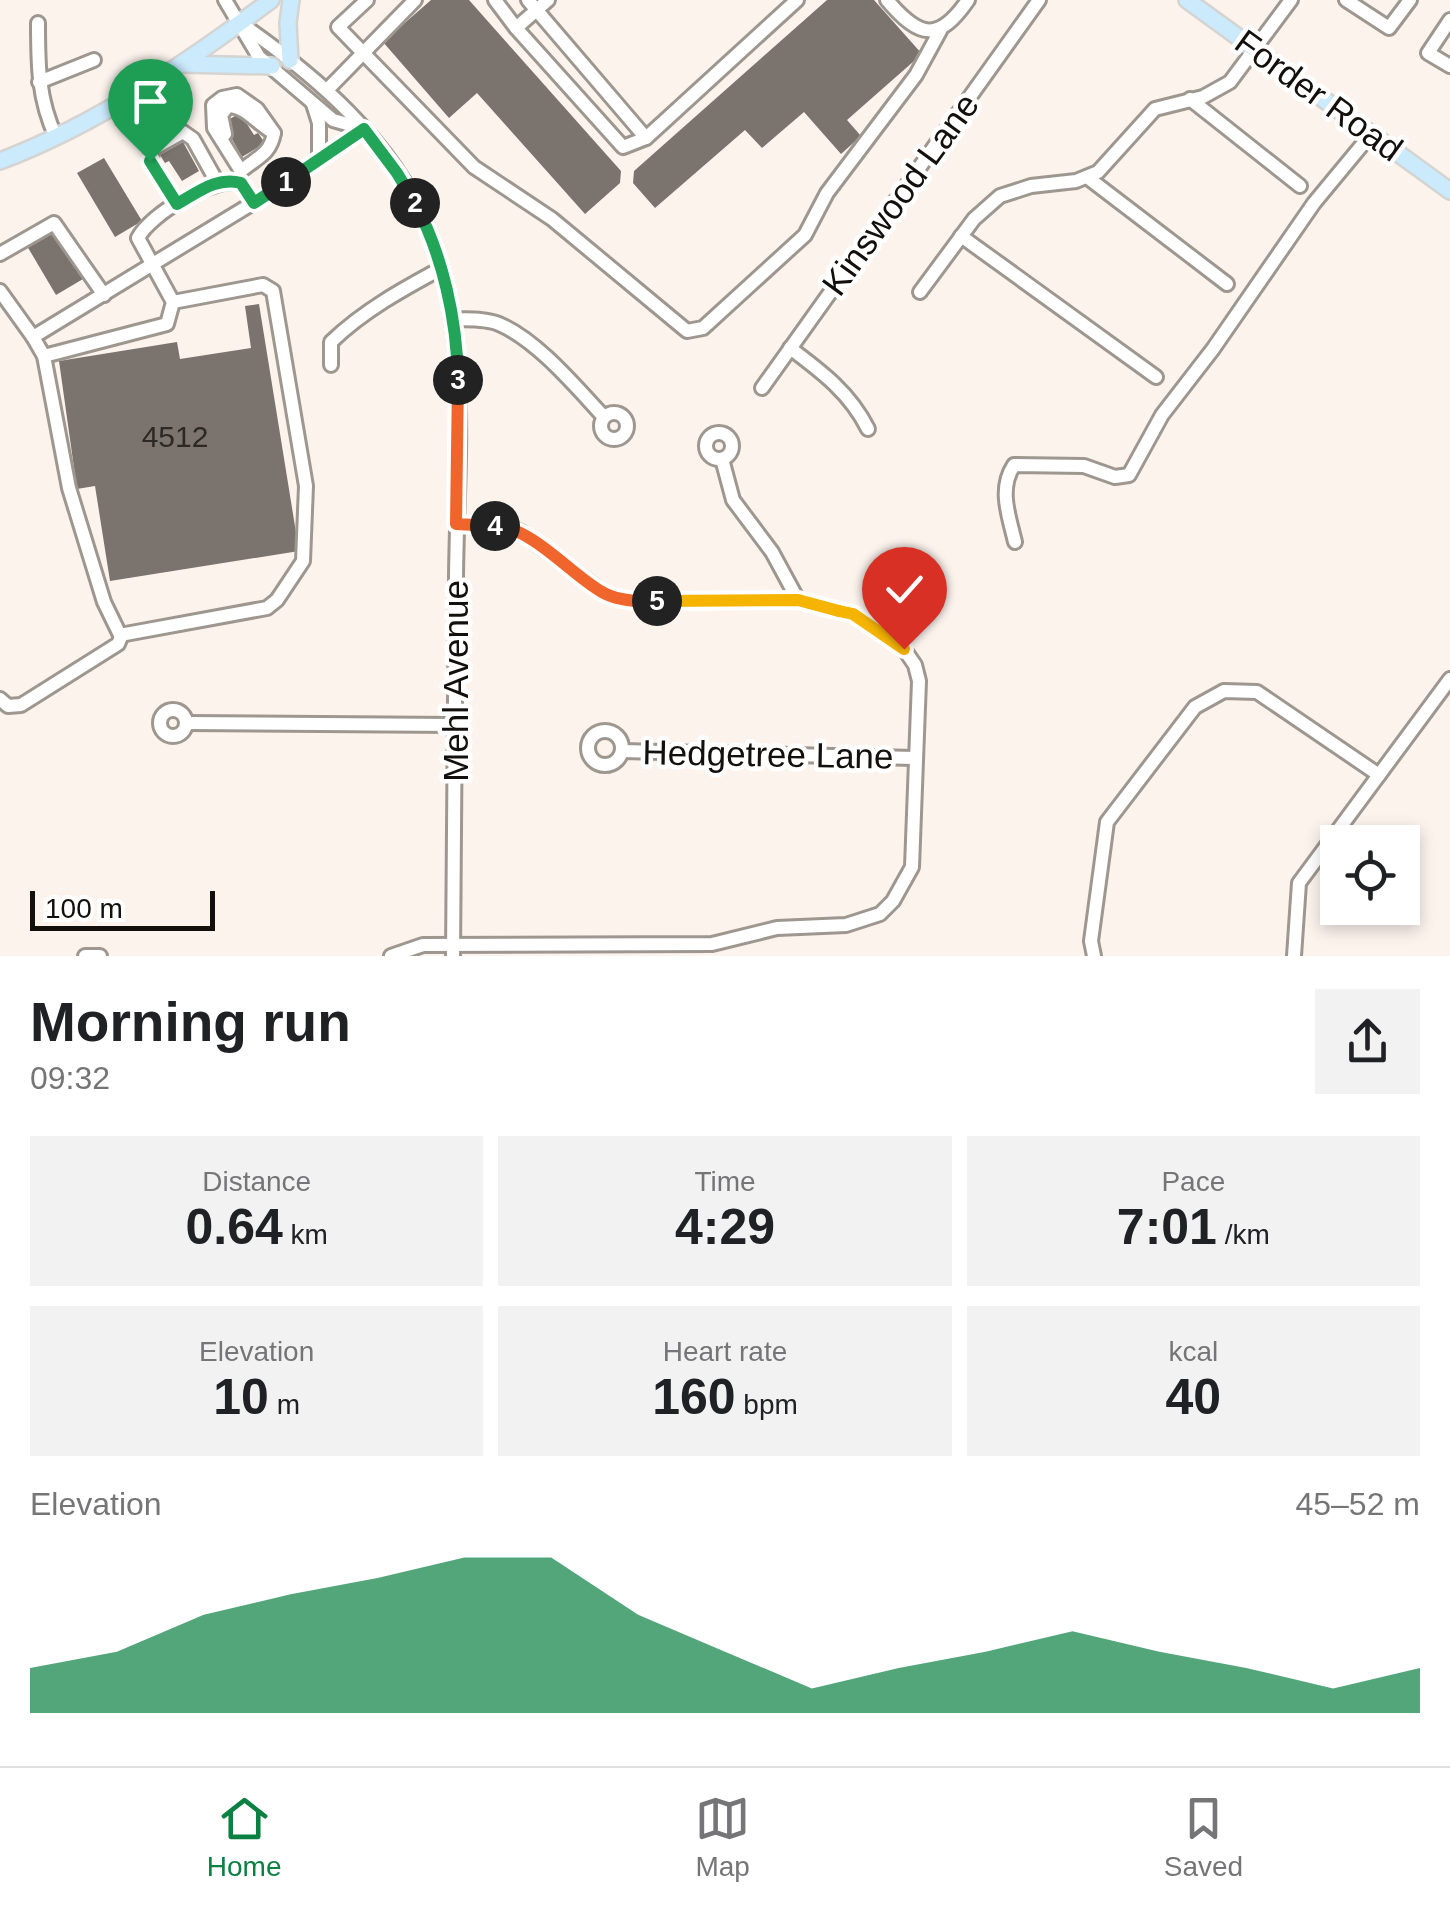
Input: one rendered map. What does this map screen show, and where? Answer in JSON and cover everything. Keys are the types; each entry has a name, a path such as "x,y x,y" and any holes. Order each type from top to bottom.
{"main road":[{"path":"0,161 56,136 181,64 271,0"},
{"path":"290,60 291,0"},
{"name":"Forder Road","path":"1187,0 1450,190"},
{"path":"181,64 272,66"}],"street":[{"path":"224,0 240,23"},
{"path":"368,0 338,27 362,52 474,167 552,219 688,331 703,328 805,235 827,193 916,76 940,31 955,19 968,0"},
{"path":"327,90 414,0"},
{"path":"495,0 623,147 646,138 797,0"},
{"path":"516,28 532,5 548,0"},
{"name":"Kinswood Lane","path":"762,388 1039,0"},
{"path":"920,292 974,218 1000,196 1031,186 1088,177 1098,172 1155,108 1217,91 1230,82 1290,0"},
{"path":"1346,0 1389,28 1410,0"},
{"path":"894,2 907,20 928,31 940,31"},
{"path":"532,5 646,138"},
{"path":"1450,20 1428,53 1450,66"},
{"path":"38,23 43,110 56,136"},
{"name":"Mehl Avenue","path":"240,23 327,90 364,129 406,187 442,268 458,370 453,950"},
{"name":"Mehl Avenue","path":"240,23 259,57 333,120 364,129"},
{"path":"39,82 94,60"},
{"path":"44,356 167,324 174,302 138,238 144,225 217,182 241,177 271,147 274,133 256,108 237,95 222,98 213,106 214,128 241,177 254,203"},
{"path":"1190,99 1300,186"},
{"path":"312,100 319,124 319,160"},
{"path":"33,337 254,203 364,129"},
{"path":"177,204 150,161 154,148 168,140 183,132 193,139 217,182"},
{"path":"1015,542 1005,498 1005,478 1014,465 1084,466 1115,477 1129,475 1162,416 1314,204 1372,133"},
{"path":"1088,177 1227,284"},
{"path":"0,254 54,222 104,295"},
{"path":"961,236 1156,377"},
{"path":"331,365 331,342 342,331 396,293 442,268"},
{"path":"120,635 267,608 277,600 304,554 304,470 272,291 263,285 174,302"},
{"path":"0,291 44,356 68,488 104,602 120,635 118,644 21,705 8,706 0,699"},
{"path":"452,319 495,322 514,332 604,417"},
{"path":"790,348 830,378 856,404 868,428"},
{"path":"722,459 733,500 772,552 798,600"},
{"path":"391,956 423,945 453,950 712,944 778,928 865,921 880,914 892,901 912,867 919,682 904,649 853,614 798,600 626,600 605,594 521,532 507,526 456,524"},
{"path":"1294,956 1299,882 1450,679"},
{"path":"1094,956 1091,941 1107,822 1195,707 1224,691 1257,692 1379,775"},
{"path":"186,723 454,725"},
{"name":"Hedgetree Lane","path":"622,751 914,758"},
{"path":"84,956 100,956"}],"building":[{"path":"431,0 469,0 621,171 620,183 585,214 477,93 449,118 383,42"},
{"path":"827,0 874,0 922,54 847,120 861,136 841,154 804,112 762,148 745,130 655,208 633,183 634,171"},
{"path":"240,113 254,135 258,133 265,143 242,157 223,123"},
{"path":"183,142 199,171 182,181 160,155"},
{"path":"104,158 142,221 115,237 77,173"},
{"path":"53,231 83,279 56,295 27,246"},
{"path":"259,304 299,551 110,581 95,486 77,489 59,361 177,342 180,359 251,348 245,306"}],"route":[{"path":"150,161 177,204 217,182 230,180 241,183 254,203 364,129 406,187 442,268 458,370 456,524 507,526 521,532 605,594 626,600 798,600 853,614 904,649"}]}
